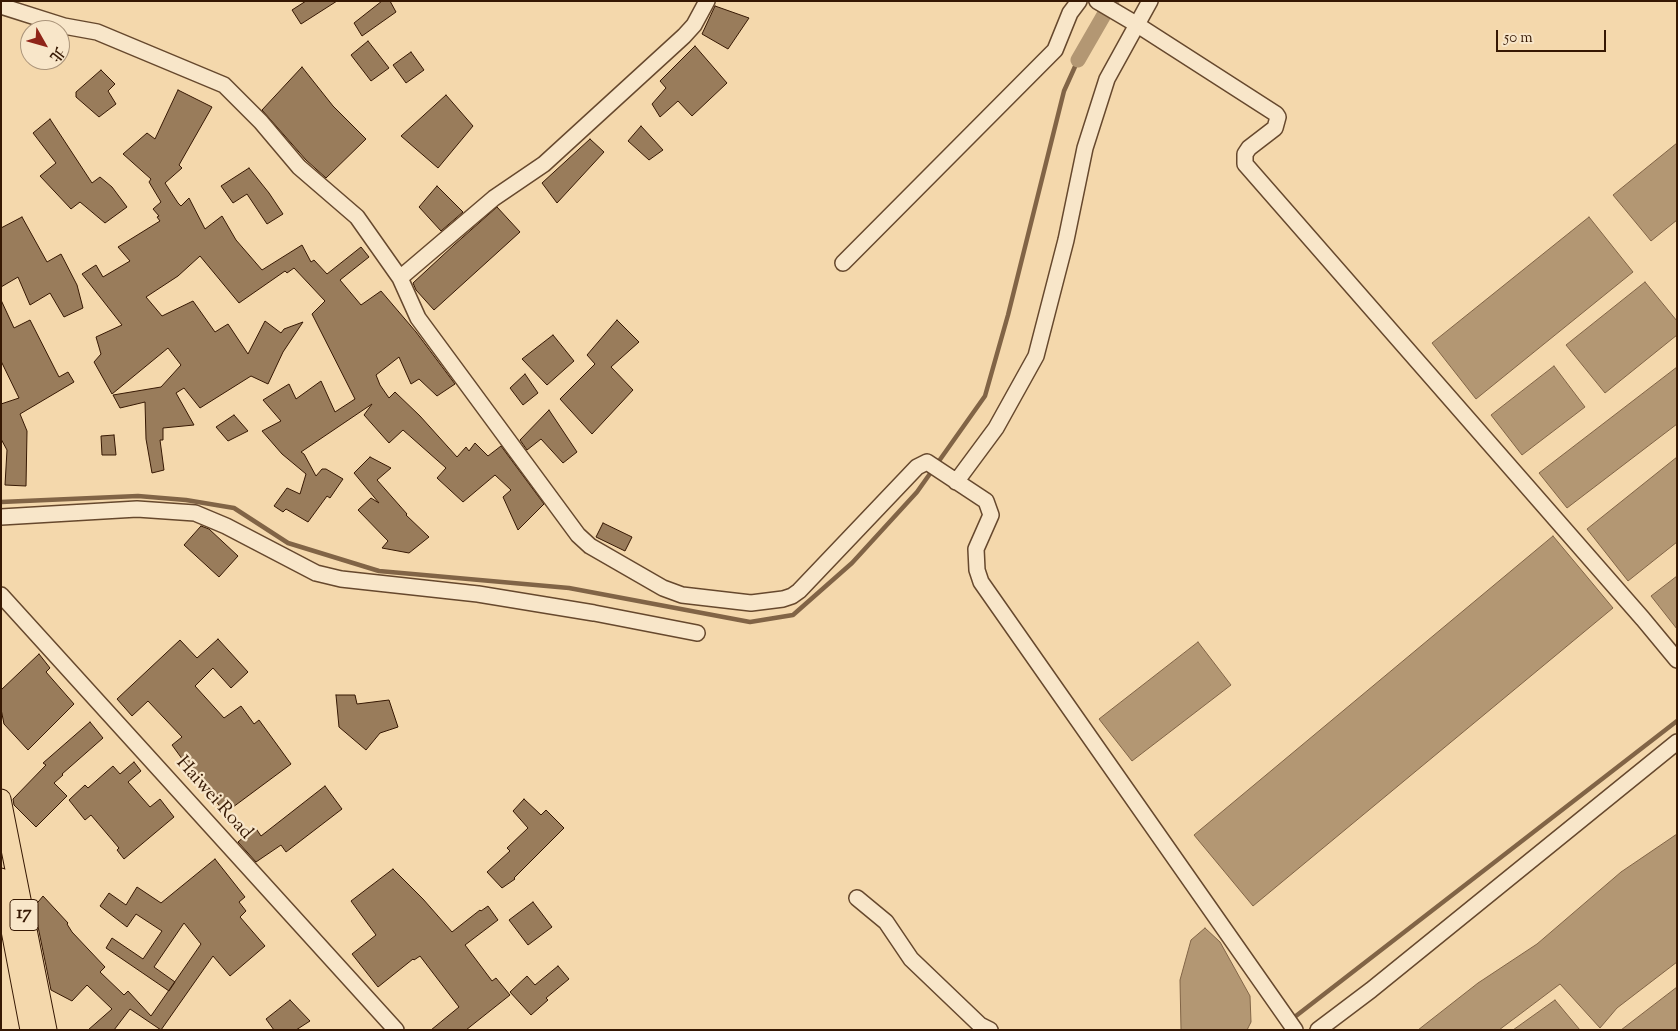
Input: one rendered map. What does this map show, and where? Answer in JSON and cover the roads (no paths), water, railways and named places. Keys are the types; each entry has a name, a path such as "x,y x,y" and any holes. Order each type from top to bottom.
{"main road":[{"name":"17","path":"1,800 47,1030"},
{"name":"17","path":"1,878 30,1030"}],"street":[{"path":"400,278 494,198 552,158 684,36 694,25 707,1"},
{"path":"844,263 1055,50 1070,13 1079,1"},
{"path":"952,479 996,428 1036,356 1066,240 1085,148 1107,79 1133,22 1150,1"},
{"path":"1100,3 1133,22 1276,114 1278,117 1275,128 1249,148 1245,154 1245,164 1677,660"},
{"path":"1,6 64,26 97,32 224,85 261,122 299,167 357,217 400,278 418,318 578,534 590,546 663,588 682,595 751,604 783,600 792,596 799,591 917,467 927,462 986,501 991,514 976,549 976,570 981,582 1295,1029"},
{"path":"1,517 137,509 195,513 226,526 316,573 341,579 478,594 594,613 697,633"},
{"name":"Haiwei Road","path":"1,594 396,1030"},
{"path":"1318,1030 1372,990 1677,742"},
{"path":"857,898 886,922 911,959 980,1025 990,1030"}],"waterway":[{"path":"1078,60 1112,1"},
{"path":"1,502 138,496 186,500 234,508 288,543 379,571 569,588 750,622 793,615 852,563 917,492 985,396 1008,315 1064,91 1078,60"},
{"path":"1292,1019 1677,721"}]}
